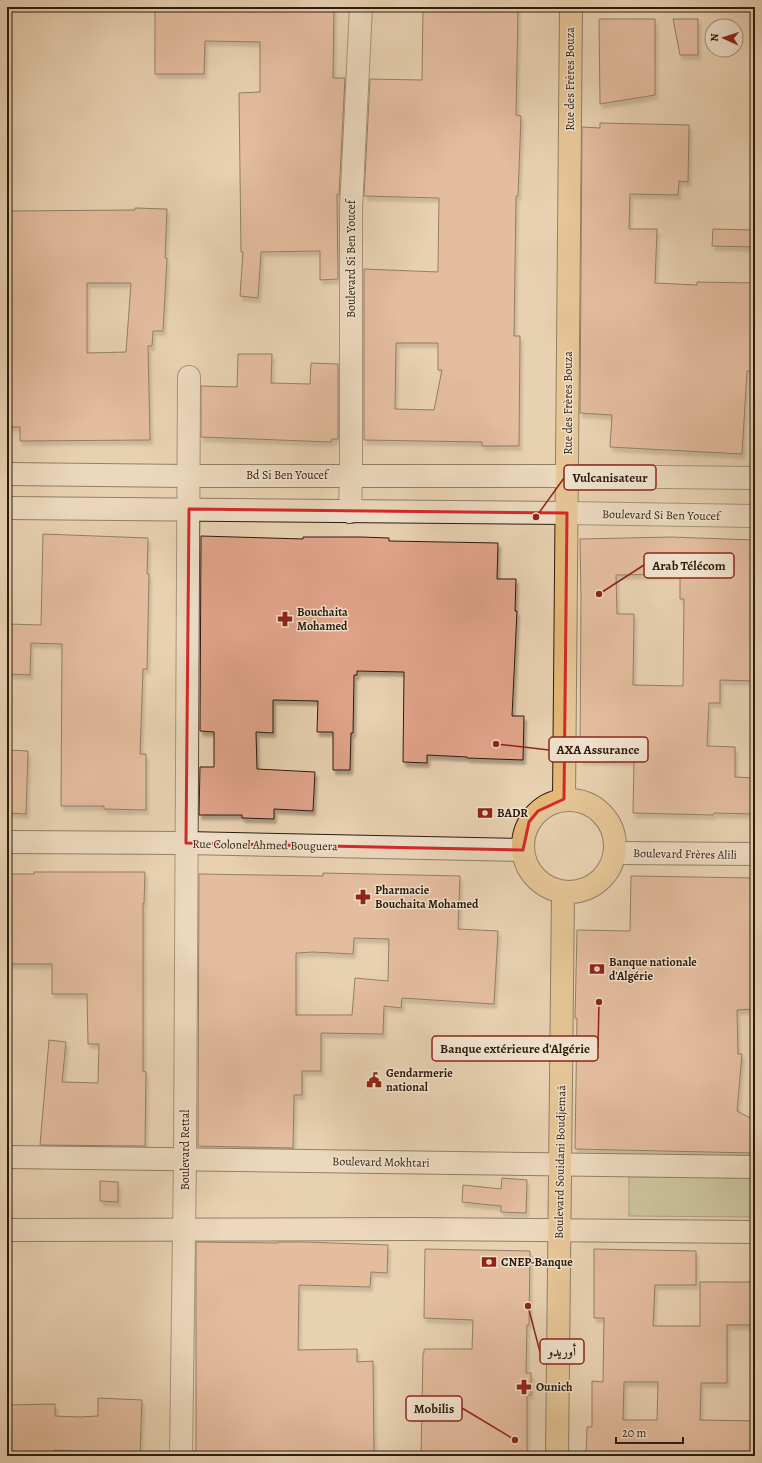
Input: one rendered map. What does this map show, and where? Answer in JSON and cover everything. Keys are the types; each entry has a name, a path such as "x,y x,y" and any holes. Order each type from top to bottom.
{"main road":[{"name":"Rue des Frères Bouza","path":"564,799 571,7"},
{"path":"564,799 581,800 597,808 609,820 615,836 615,853 611,867 603,878 591,887 578,891 563,892 548,887 536,878 527,865 523,850 524,836 529,822 538,811 550,803 564,799"},
{"name":"Boulevard Souidani Boudjemaâ","path":"557,1456 563,892"}],"street":[{"name":"Boulevard Si Ben Youcef","path":"350,512 351,209 361,7"},
{"name":"Boulevard Rettal","path":"181,1456 185,1159 189,377"},
{"name":"Bd Si Ben Youcef","path":"7,474 188,476 567,476"},
{"path":"567,476 755,478"},
{"path":"7,508 567,513"},
{"name":"Boulevard Si Ben Youcef","path":"567,513 755,516"},
{"name":"Rue Colonel Ahmed Bouguera","path":"7,842 186,843 523,850"},
{"name":"Boulevard Frères Alili","path":"615,853 755,854"},
{"name":"Boulevard Mokhtari","path":"7,1157 755,1167"},
{"path":"7,1230 560,1230 755,1232"}],"highlighted area":[{"path":"189,509 567,513 564,799 538,811 529,822 523,850 186,843"}],"green space":[{"path":"629,1177 755,1177 755,1217 629,1216"}],"building":[{"path":"155,7 334,7 333,78 345,78 339,195 337,194 338,279 320,280 320,251 261,252 258,298 240,296 243,252 241,252 239,93 260,92 260,42 205,41 204,74 155,74"},
{"path":"423,7 518,7 516,115 521,116 518,196 516,196 514,336 520,336 519,446 482,446 482,442 364,440 364,269 438,272 439,198 364,196 370,79 422,80","holes":["396,343 438,343 438,370 442,370 434,410 395,409"]},
{"path":"599,19 655,19 655,95 600,104"},
{"path":"673,19 698,19 698,55 680,55"},
{"path":"600,123 689,125 688,182 679,181 678,195 630,194 629,229 657,229 655,283 697,285 697,282 755,283 755,371 747,371 742,454 610,447 612,415 580,413 582,127 600,128"},
{"path":"135,208 167,209 165,258 167,258 163,331 153,331 152,346 148,346 150,440 20,441 20,427 7,427 7,211 135,210","holes":["87,283 131,283 126,352 87,353"]},
{"path":"713,229 755,230 755,247 712,246"},
{"path":"238,354 272,354 271,383 310,384 311,363 338,364 338,439 332,439 331,442 201,437 201,386 237,387"},
{"path":"43,534 148,538 147,574 149,574 147,669 143,669 140,754 146,754 146,810 104,809 104,806 61,806 62,644 31,643 30,675 7,674 7,624 41,625"},
{"path":"201,536 303,539 303,537 361,537 389,538 389,541 498,543 497,579 516,579 515,611 517,611 512,716 524,716 523,760 427,755 427,763 403,762 404,672 357,671 357,675 354,675 353,733 351,733 350,770 333,770 333,732 317,732 318,701 273,700 273,733 256,732 257,769 315,772 313,811 274,809 274,819 242,818 242,815 199,815 200,767 214,767 214,732 200,731"},
{"path":"671,537 755,540 755,681 720,680 720,703 709,703 707,746 735,747 735,777 755,778 755,814 714,813 713,815 633,813 634,761 580,760 580,539","holes":["680,574 680,599 684,599 683,686 633,685 634,614 617,614 616,575"]},
{"path":"7,750 28,751 26,814 7,813"},
{"path":"34,872 145,872 143,903 143,1071 146,1072 145,1146 40,1145 49,1040 66,1042 62,1082 98,1083 99,1044 88,1044 87,994 52,994 52,964 7,964 7,874 34,874"},
{"path":"323,873 460,876 458,929 498,931 494,1004 402,998 401,1008 384,1006 383,1034 321,1033 321,1071 302,1071 302,1095 294,1095 293,1148 198,1146 199,874 323,876","holes":["354,938 389,939 388,981 355,978 352,1015 296,1015 296,953 313,952 353,954"]},
{"path":"631,876 755,878 755,1009 737,1010 738,1054 742,1054 737,1111 752,1119 752,1153 575,1149 577,930 630,931"},
{"path":"502,1178 527,1180 526,1213 501,1212 501,1206 462,1202 463,1185 501,1189"},
{"path":"100,1181 118,1182 118,1202 100,1201"},
{"path":"196,1242 305,1242 388,1245 387,1273 371,1272 370,1287 299,1285 298,1350 357,1349 357,1362 373,1361 374,1455 332,1455 295,1451 295,1456 251,1452 251,1454 196,1454"},
{"path":"425,1249 530,1251 529,1325 527,1325 526,1373 531,1373 531,1395 527,1395 527,1456 421,1456 424,1349 472,1349 473,1320 424,1318"},
{"path":"594,1249 696,1251 696,1285 655,1285 653,1326 700,1326 700,1282 755,1282 755,1325 727,1325 727,1383 701,1383 700,1420 755,1421 755,1456 586,1456 587,1427 592,1427 592,1381 603,1382 604,1318 594,1318","holes":["624,1382 658,1382 657,1420 623,1420"]},
{"path":"98,1398 142,1400 140,1453 55,1450 55,1454 7,1455 7,1405 55,1404 55,1416 98,1416"}],"place":[{"name":"Vulcanisateur","path":"536,517"},
{"name":"Arab Télécom","path":"599,594"},
{"name":"Bouchaita Mohamed","path":"285,619"},
{"name":"AXA Assurance","path":"496,744"},
{"name":"BADR","path":"485,813"},
{"name":"Pharmacie Bouchaita Mohamed","path":"363,897"},
{"name":"Banque nationale d'Algérie","path":"597,969"},
{"name":"Banque extérieure d'Algérie","path":"599,1002"},
{"name":"Gendarmerie national","path":"374,1080"},
{"name":"CNEP-Banque","path":"489,1262"},
{"name":"أوريدو","path":"528,1306"},
{"name":"Ounich","path":"524,1387"},
{"name":"Mobilis","path":"515,1440"}]}
